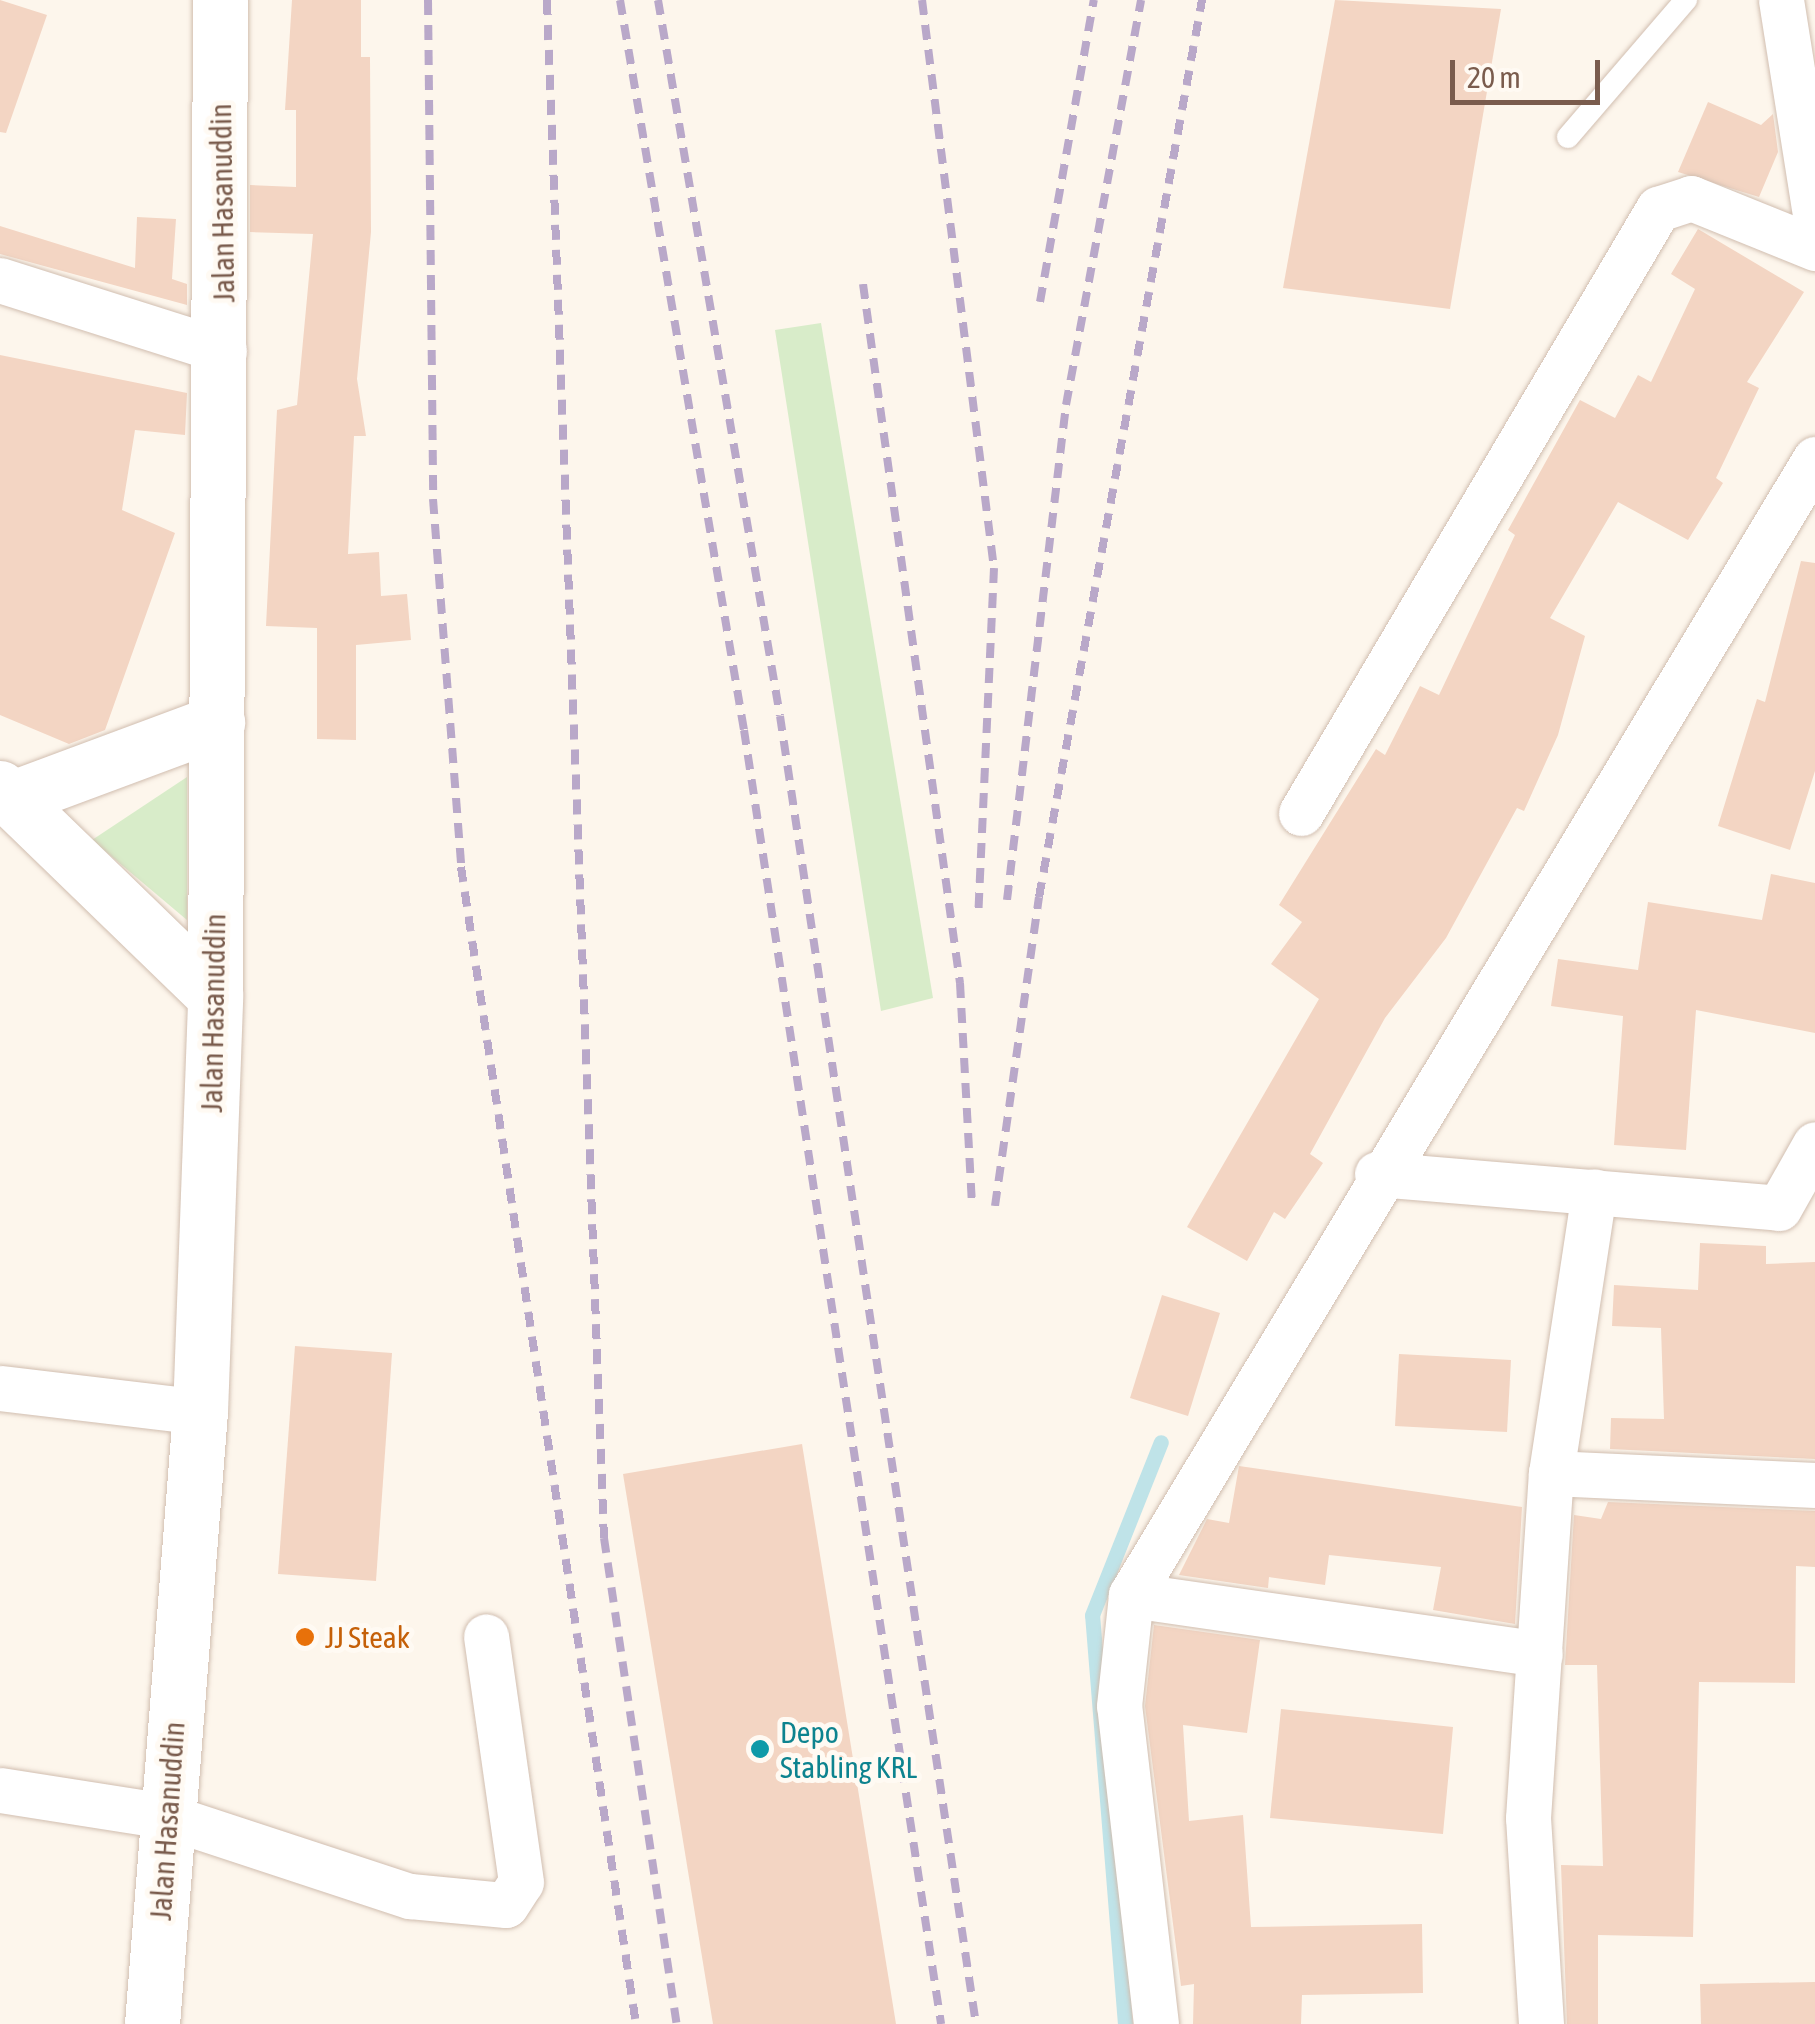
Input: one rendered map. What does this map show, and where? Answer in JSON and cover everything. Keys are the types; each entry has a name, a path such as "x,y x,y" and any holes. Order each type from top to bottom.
{"main road":[{"name":"Jalan Hasanuddin","path":"152,2024 200,1412 215,996 224,351 220,0"},
{"path":"215,996 6,793 218,722"}],"street":[{"path":"1780,0 1815,214"},
{"path":"1301,813 1658,210 1690,198 1815,248"},
{"path":"0,280 224,351"},
{"path":"1156,2024 1119,1706 1131,1594 1376,1174 1570,879 1815,459"},
{"path":"1376,1174 1797,1209 1815,1144"},
{"path":"1540,2024 1528,1818 1550,1473 1594,1191"},
{"path":"0,1388 200,1412"},
{"path":"1550,1473 1815,1485"},
{"path":"1131,1594 1540,1654"},
{"path":"0,1790 166,1816 410,1896 517,1900 486,1636"}],"lane":[{"path":"1568,138 1686,0"}],"green space":[{"path":"821,323 933,998 881,1011 775,330"},
{"path":"187,777 187,920 92,840"}],"building":[{"path":"0,0 47,15 6,133 0,132"},
{"path":"292,0 361,0 361,57 370,57 371,232 357,379 366,436 354,436 348,554 379,552 381,596 407,594 411,640 356,645 356,740 317,739 317,628 266,626 277,410 297,405 313,234 250,232 250,185 296,187 296,110 285,110"},
{"path":"1335,0 1501,9 1450,309 1283,288"},
{"path":"1708,102 1761,125 1773,114 1778,152 1759,197 1678,172"},
{"path":"137,217 176,219 172,279 187,284 187,305 0,254 0,226 135,268"},
{"path":"1698,229 1804,292 1747,382 1759,388 1716,478 1723,483 1688,540 1618,502 1550,618 1585,636 1558,735 1524,811 1517,808 1446,938 1385,1018 1310,1154 1323,1163 1285,1219 1274,1212 1247,1261 1187,1227 1319,999 1271,964 1302,922 1279,905 1376,749 1385,755 1420,686 1439,695 1515,535 1508,530 1580,400 1615,418 1638,375 1651,382 1695,289 1671,274"},
{"path":"0,355 187,393 185,435 135,430 122,510 175,533 105,730 69,744 0,715"},
{"path":"1801,561 1815,563 1815,771 1790,850 1718,826 1757,699 1765,702"},
{"path":"1771,874 1815,883 1815,1033 1696,1010 1686,1150 1614,1145 1623,1016 1551,1006 1558,959 1638,970 1648,902 1762,920"},
{"path":"1700,1243 1766,1246 1766,1264 1815,1262 1815,1459 1610,1449 1611,1418 1664,1419 1661,1328 1612,1326 1614,1285 1698,1290"},
{"path":"1162,1295 1220,1313 1188,1416 1130,1398"},
{"path":"295,1346 392,1353 376,1581 278,1574"},
{"path":"1399,1354 1511,1360 1507,1432 1395,1426"},
{"name":"Depo Stabling KRL","path":"802,1444 896,2024 713,2024 623,1474"},
{"path":"1239,1466 1522,1507 1515,1624 1433,1610 1441,1567 1329,1555 1325,1585 1269,1577 1268,1588 1179,1575 1207,1519 1229,1523"},
{"path":"1608,1502 1815,1511 1815,1567 1796,1566 1795,1683 1699,1682 1693,1937 1598,1935 1598,2024 1567,2024 1561,1865 1603,1866 1597,1665 1565,1665 1574,1515 1601,1519"},
{"path":"1154,1625 1260,1640 1247,1733 1183,1725 1189,1821 1243,1815 1251,1927 1422,1924 1423,1993 1302,1995 1301,2024 1193,2024 1194,1984 1181,1986 1145,1706"},
{"path":"1281,1709 1453,1727 1443,1834 1270,1818"},
{"path":"1815,1982 1815,2024 1701,2024 1700,1984"}],"waterway":[{"path":"1125,2024 1092,1615 1161,1442"}],"railway":[{"path":"428,0 433,499 461,867 636,2024"},
{"path":"547,0 604,1538 677,2024"},
{"path":"620,0 744,730 941,2024"},
{"path":"658,0 780,716 976,2024"},
{"path":"922,0 994,568 978,917"},
{"path":"1040,302 1094,0"},
{"path":"1007,900 1066,405 1141,0"},
{"path":"995,1206 1039,897 1202,0"},
{"path":"863,284 960,983 972,1202"}],"place":[{"name":"JJ Steak","path":"305,1637"},
{"name":"Depo Stabling KRL","path":"760,1749"}]}
